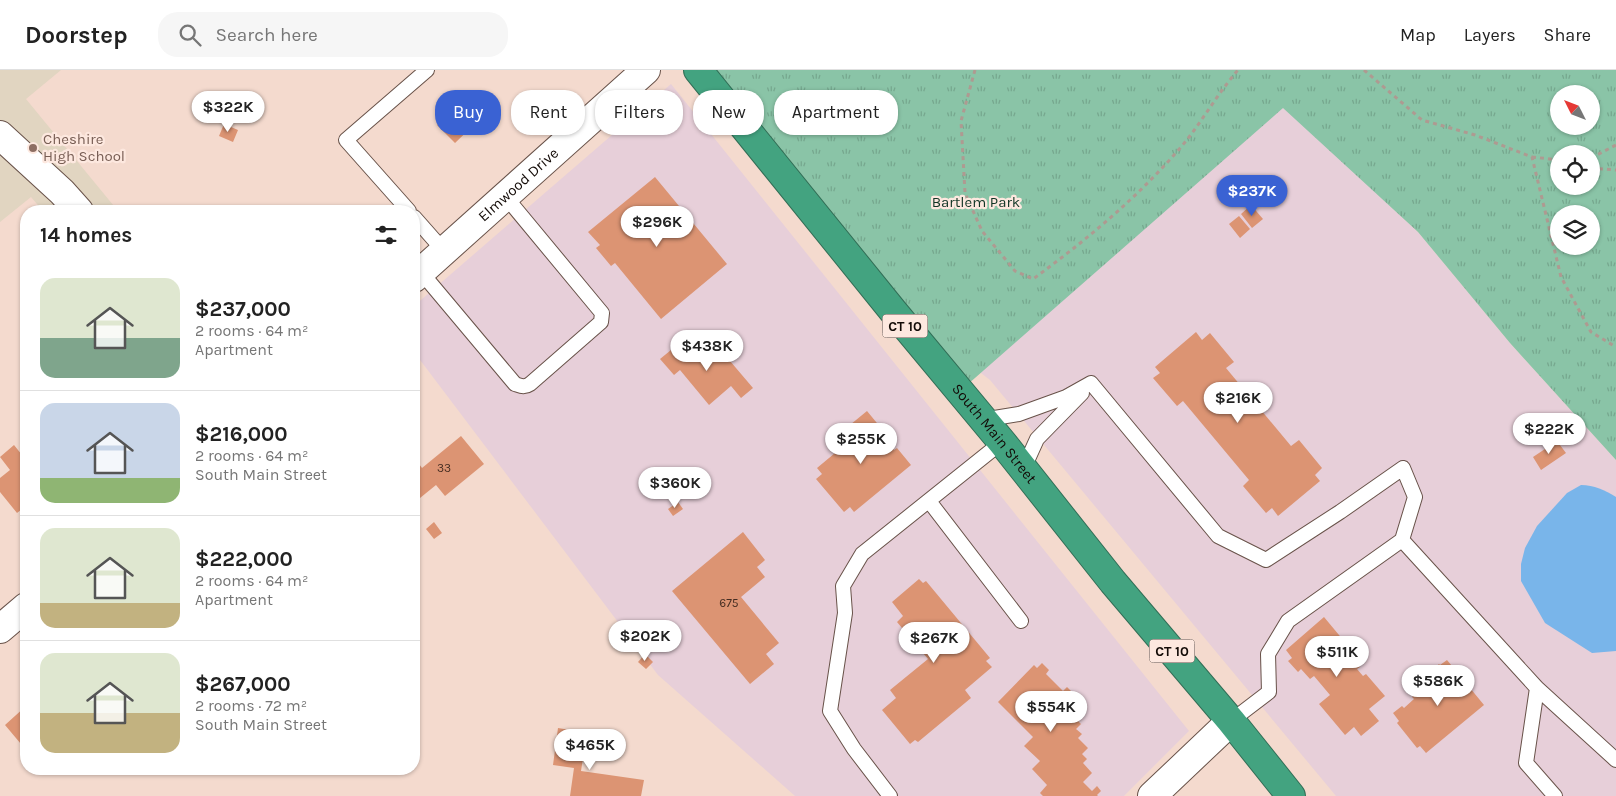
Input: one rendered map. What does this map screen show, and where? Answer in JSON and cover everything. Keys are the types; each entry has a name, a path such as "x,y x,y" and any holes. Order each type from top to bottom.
{"highway":[{"name":"South Main Street","path":"698,70 982,420 1002,442 1113,582 1231,721 1291,796"}],"street":[{"name":"Elmwood Drive","path":"420,272 646,70"},
{"path":"0,135 74,205"},
{"path":"0,629 20,613"},
{"path":"1152,796 1231,721"}],"lane":[{"path":"404,205 346,140 427,70"},
{"path":"420,278 515,384 521,387 530,384 601,322 602,313 505,196"},
{"path":"420,224 444,251"},
{"path":"982,420 1019,414 1066,397 1091,383"},
{"path":"1023,470 1037,439 1091,383"},
{"path":"1091,383 1218,536 1266,560 1403,468 1415,497 1402,540 1288,621 1268,654 1270,692 1231,721"},
{"path":"890,796 854,749 830,711 845,613 843,586 862,554 1002,442"},
{"path":"928,501 1021,621"},
{"path":"1402,540 1536,688 1616,760"},
{"path":"1536,688 1526,763 1555,796"}],"path":[{"path":"975,70 961,121 965,193 982,231 1016,270 1033,279 1059,260 1133,198 1186,141 1238,70"},
{"path":"1364,70 1422,120 1475,135 1532,156 1550,159"},
{"path":"1600,153 1616,145"},
{"path":"1532,156 1561,277 1591,332 1616,347"},
{"path":"1600,169 1616,170"}],"shaded area":[{"name":"Cheshire High School","path":"0,70 61,70 26,99 113,205 38,205 31,197 0,222"},
{"path":"671,84 676,90 664,90"},
{"path":"683,99 693,111 693,135 712,135 1189,731 1124,796 795,796 658,675 420,360 420,301 612,135 683,135"},
{"path":"1283,107 1418,232 1510,343 1616,460 1616,796 1336,796 990,380 977,370"}],"green space":[{"name":"Bartlem Park","path":"698,70 1616,70 1616,460 1510,343 1418,232 1283,108 959,392 751,135 764,135 764,90 714,90"}],"water":[{"path":"1581,485 1599,488 1616,497 1616,651 1592,653 1545,623 1521,581 1521,564 1525,548 1537,526 1567,493"}],"building":[{"path":"224,124 238,130 233,142 219,136"},
{"path":"447,135 463,135 455,143"},
{"path":"655,177 727,264 661,319 615,263 611,266 596,248 600,245 588,232"},
{"path":"1251,205 1263,219 1252,228 1241,214"},
{"path":"1239,216 1250,229 1240,238 1229,224"},
{"path":"1196,332 1202,340 1210,333 1234,362 1226,368 1291,446 1299,440 1322,468 1315,475 1320,481 1278,516 1272,508 1266,513 1243,486 1249,480 1183,401 1177,406 1153,378 1160,373 1155,367"},
{"path":"682,341 694,355 703,348 710,356 719,348 753,388 741,398 731,386 709,405 680,370 674,375 660,359"},
{"path":"867,411 886,434 883,437 894,450 897,448 911,465 854,512 850,507 844,512 816,479 822,474 817,468 841,448 834,438"},
{"path":"461,436 484,464 445,496 436,485 420,498 420,465 422,468"},
{"path":"1557,441 1566,453 1541,470 1533,457"},
{"path":"14,445 20,452 20,511 17,513 0,492 0,478 10,470 0,457"},
{"path":"678,502 683,509 673,516 668,509"},
{"path":"434,522 442,533 434,539 426,529"},
{"path":"743,532 765,560 757,567 765,577 741,597 779,643 766,654 774,664 750,684 672,591"},
{"path":"919,579 923,583 926,581 990,658 986,661 992,667 965,690 971,698 918,742 915,740 910,744 882,710 896,698 890,690 928,659 897,622 903,616 892,602"},
{"path":"1324,617 1349,647 1343,651 1349,658 1351,656 1360,667 1357,669 1363,676 1366,674 1385,696 1369,709 1379,721 1361,736 1354,727 1345,735 1319,704 1330,695 1314,676 1310,679 1301,669 1298,672 1288,661 1292,658 1286,650"},
{"path":"645,654 653,662 646,669 638,662"},
{"path":"1447,660 1484,705 1426,753 1420,746 1417,748 1397,723 1399,721 1393,713 1402,706 1404,708 1414,699 1412,697 1417,692 1414,688 1421,682 1419,681 1439,664"},
{"path":"1042,663 1049,670 1046,674 1063,691 1067,687 1075,695 1070,705 1076,711 1072,715 1081,724 1076,729 1082,734 1078,738 1088,748 1082,754 1087,759 1083,763 1092,773 1083,782 1092,791 1097,786 1101,791 1098,796 1043,796 1040,793 1047,785 1032,769 1040,761 1024,746 1033,737 998,702 1034,665 1037,668"},
{"path":"20,711 20,743 5,725"},
{"path":"558,728 582,732 578,757 583,758 581,771 644,780 641,796 570,796 574,768 553,765"}],"place":[{"name":"Cheshire High School","path":"33,148"}]}
